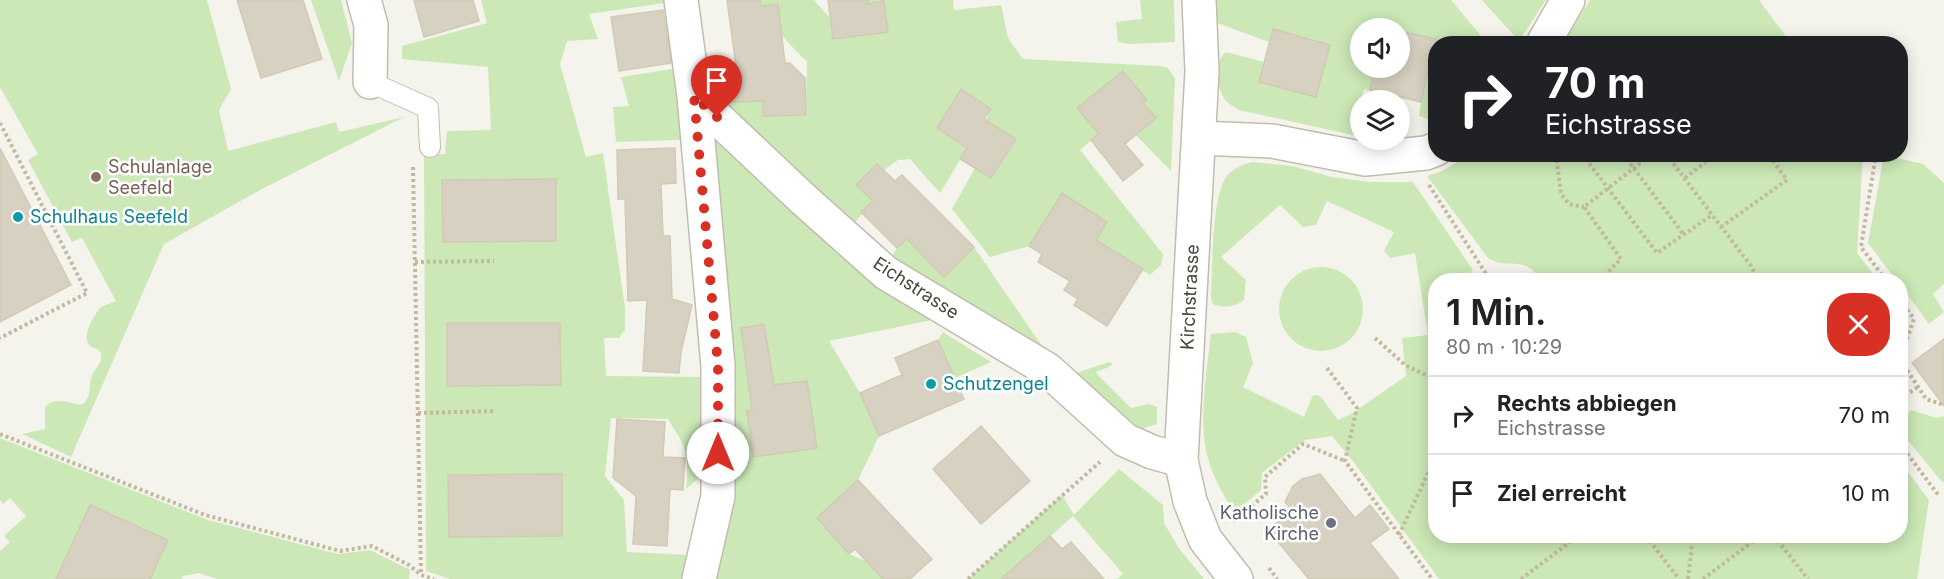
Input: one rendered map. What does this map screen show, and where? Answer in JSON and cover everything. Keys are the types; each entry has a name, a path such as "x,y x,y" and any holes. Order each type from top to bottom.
{"street":[{"path":"364,0 371,25 370,82"},
{"path":"681,0 694,96 718,366 718,496 699,579"},
{"name":"Kirchstrasse","path":"1199,0 1202,61 1199,138 1181,460 1190,501 1205,540 1236,579"},
{"path":"1548,36 1568,0"},
{"name":"Eichstrasse","path":"694,96 886,273 1048,370 1118,446 1181,460"},
{"path":"1199,138 1272,141 1365,159 1428,152"}],"lane":[{"path":"370,82 428,108 430,147"}],"path":[{"path":"0,123 87,293 0,338"},
{"path":"413,159 421,575"},
{"path":"1557,162 1561,194 1569,204 1584,207 1622,259 1607,273"},
{"path":"1588,162 1657,253 1712,215"},
{"path":"1629,162 1684,235"},
{"path":"1584,207 1642,162"},
{"path":"1672,162 1754,273"},
{"path":"1684,178 1705,162"},
{"path":"1722,227 1787,180 1774,162"},
{"path":"1875,162 1862,247 1881,273"},
{"path":"1428,184 1485,273"},
{"path":"415,262 494,261"},
{"path":"1908,311 1914,319 1908,336"},
{"path":"1375,338 1405,365 1428,376"},
{"path":"1327,368 1357,408 1345,461"},
{"path":"1908,372 1926,399 1944,405"},
{"path":"1908,394 1918,387"},
{"path":"418,413 495,411"},
{"path":"0,434 205,515 340,550 372,546 409,565 421,575 434,579"},
{"path":"1233,521 1266,494 1265,477 1304,444 1345,461 1432,579"},
{"path":"968,579 1118,446"},
{"path":"1908,455 1939,496"},
{"path":"1399,534 1428,473"},
{"path":"1521,579 1569,543"},
{"path":"1651,543 1678,579"},
{"path":"1688,579 1692,543"},
{"path":"1703,579 1752,543"},
{"path":"1780,543 1808,579"}],"green space":[{"name":"Schulanlage Seefeld","path":"0,0 207,0 231,89 219,110 228,151 336,122 339,132 404,117 260,190 164,244 71,457 22,434 45,429 45,407 49,404 62,401 81,405 86,401 92,375 101,357 99,351 87,342 88,331 101,307 116,301 82,238 72,242 28,160 38,154 0,87"},
{"path":"311,0 341,0 352,43 339,81"},
{"path":"481,0 663,0 664,3 589,14 598,39 567,41 560,64 586,157 603,153 625,308 625,329 619,338 604,338 606,376 704,377 704,473 686,489 687,459 683,445 668,419 611,418 605,476 624,500 627,552 689,555 683,579 450,579 426,571 424,154 445,154 447,131 491,130 488,67 402,59 402,46 487,23"},
{"path":"760,0 814,0 830,18 888,32 884,2 868,4 868,0 953,0 954,10 1001,5 1008,38 1023,59 1168,68 1175,79 1171,171 1136,135 1156,118 1143,103 1146,100 1124,71 1078,108 1099,134 1080,150 1163,254 1161,265 1150,275 1096,240 1062,193 1029,246 990,257 952,209 975,168 991,178 1016,140 986,120 991,108 962,90 937,128 967,148 940,193 910,159 898,160 884,170 877,164 856,185 873,201 851,227 726,113 729,102 763,101 763,116 806,114 807,62 772,24"},
{"path":"1140,0 1174,0 1175,42 1130,44 1118,42 1116,22 1142,19"},
{"path":"1212,0 1451,0 1481,36 1428,36 1428,119 1419,116 1421,102 1410,99 1410,90 1350,90 1350,134 1239,110 1225,100 1219,86 1218,67 1226,52 1264,62 1259,82 1316,97 1330,45 1273,29 1269,42 1212,21"},
{"path":"1482,0 1546,0 1522,36 1514,36"},
{"path":"1590,0 1759,0 1786,36 1567,36"},
{"path":"672,69 680,100 681,140 616,142 613,107 629,106 621,77"},
{"path":"718,136 821,232 932,320 829,341 860,393 879,436 858,480 817,518 849,554 866,561 883,579 712,579 711,139"},
{"path":"1908,161 1923,164 1944,183 1944,284 1933,294 1944,312 1929,324 1908,296 1908,273 1891,273 1868,243 1883,162"},
{"path":"1252,162 1292,166 1332,177 1369,182 1413,182 1473,270 1470,273 1428,273 1428,335 1415,253 1390,258 1384,251 1394,232 1327,201 1316,225 1303,227 1280,205 1221,257 1246,280 1244,300 1229,306 1213,304 1211,299 1217,202 1225,179 1241,166"},
{"path":"1457,162 1863,162 1857,253 1873,273 1535,273 1522,265 1495,262 1488,258 1427,176"},
{"path":"907,239 944,277 974,247 1046,352 890,260 897,248"},
{"path":"1321,267 1344,274 1356,286 1363,309 1356,332 1344,344 1321,351 1298,344 1286,332 1279,309 1286,286 1298,274"},
{"path":"943,332 991,362 955,378 938,340"},
{"path":"1236,332 1246,337 1253,363 1243,387 1304,417 1313,395 1320,396 1338,420 1351,414 1406,376 1402,338 1428,335 1428,543 1908,543 1908,472 1929,500 1917,579 1439,579 1353,461 1332,436 1305,440 1262,473 1261,490 1234,513 1217,483 1204,437 1204,392 1211,334"},
{"path":"1109,362 1113,364 1096,372 1097,374 1131,408 1149,404 1157,407 1157,424 1139,430 1070,375"},
{"path":"1911,410 1936,418 1944,416 1944,482 1908,441 1908,414"},
{"path":"0,438 208,520 338,554 370,550 410,570 409,579 217,579 199,573 183,576 181,579 0,579 0,551 10,542 4,536 26,516 10,498 3,504 0,500"},
{"path":"1119,469 1163,505 1164,523 1178,547 1204,579 1117,579 1123,574 1073,516 1003,579 968,579 1062,495 1074,515"}],"building":[{"path":"237,0 303,0 322,59 261,78"},
{"path":"414,0 473,0 479,21 424,37"},
{"path":"727,0 760,0 761,6 778,4 785,63 790,63 805,78 806,115 763,116 763,101 729,102 728,74 737,73"},
{"path":"828,0 868,0 868,4 884,1 888,32 833,39"},
{"path":"663,10 671,63 619,71 611,17"},
{"path":"1273,29 1330,45 1316,97 1259,82"},
{"path":"1410,33 1428,37 1428,71 1421,102 1410,99 1410,90 1370,90 1373,78 1410,78"},
{"path":"1123,71 1147,100 1143,103 1156,118 1125,144 1143,165 1123,181 1091,140 1099,134 1077,108"},
{"path":"961,89 991,109 984,119 1016,139 991,178 960,159 967,148 937,128"},
{"name":"Schulhaus Seefeld","path":"0,148 71,285 0,322"},
{"path":"675,148 676,183 661,184 663,236 670,236 672,299 692,305 681,352 679,373 643,371 647,300 628,301 625,199 618,199 617,150"},
{"path":"877,164 895,181 902,175 974,247 944,277 907,239 897,248 861,212 873,201 856,185"},
{"path":"556,179 556,241 443,242 442,180"},
{"path":"1062,193 1107,222 1096,240 1143,269 1107,326 1074,305 1078,299 1064,290 1070,281 1038,262 1042,254 1029,246"},
{"path":"447,323 560,323 561,385 447,386"},
{"path":"764,324 774,385 807,381 817,448 753,457 747,411 752,410 741,328"},
{"path":"1944,339 1944,406 1912,363"},
{"name":"Schutzengel","path":"938,340 964,399 879,436 860,393 902,375 895,358"},
{"path":"617,419 665,422 663,457 685,458 683,490 670,489 667,546 633,544 636,496 613,478"},
{"path":"981,426 1030,481 981,524 933,469"},
{"path":"562,474 562,536 449,537 448,475"},
{"name":"Katholische Kirche","path":"1320,474 1355,518 1370,505 1389,529 1370,543 1399,579 1309,579 1268,530 1292,510 1285,502 1293,486 1302,479"},
{"path":"858,480 932,559 910,579 883,579 855,549 849,554 817,518"},
{"path":"90,505 168,540 150,579 56,579"},
{"path":"1050,536 1062,549 1071,542 1104,579 1001,579"}],"place":[{"name":"Schulanlage Seefeld","path":"96,177"},
{"name":"Schulhaus Seefeld","path":"18,217"},
{"name":"Schutzengel","path":"931,384"},
{"name":"Katholische Kirche","path":"1331,523"}],"route":[{"path":"717,117 694,96 718,366 718,453"}]}
